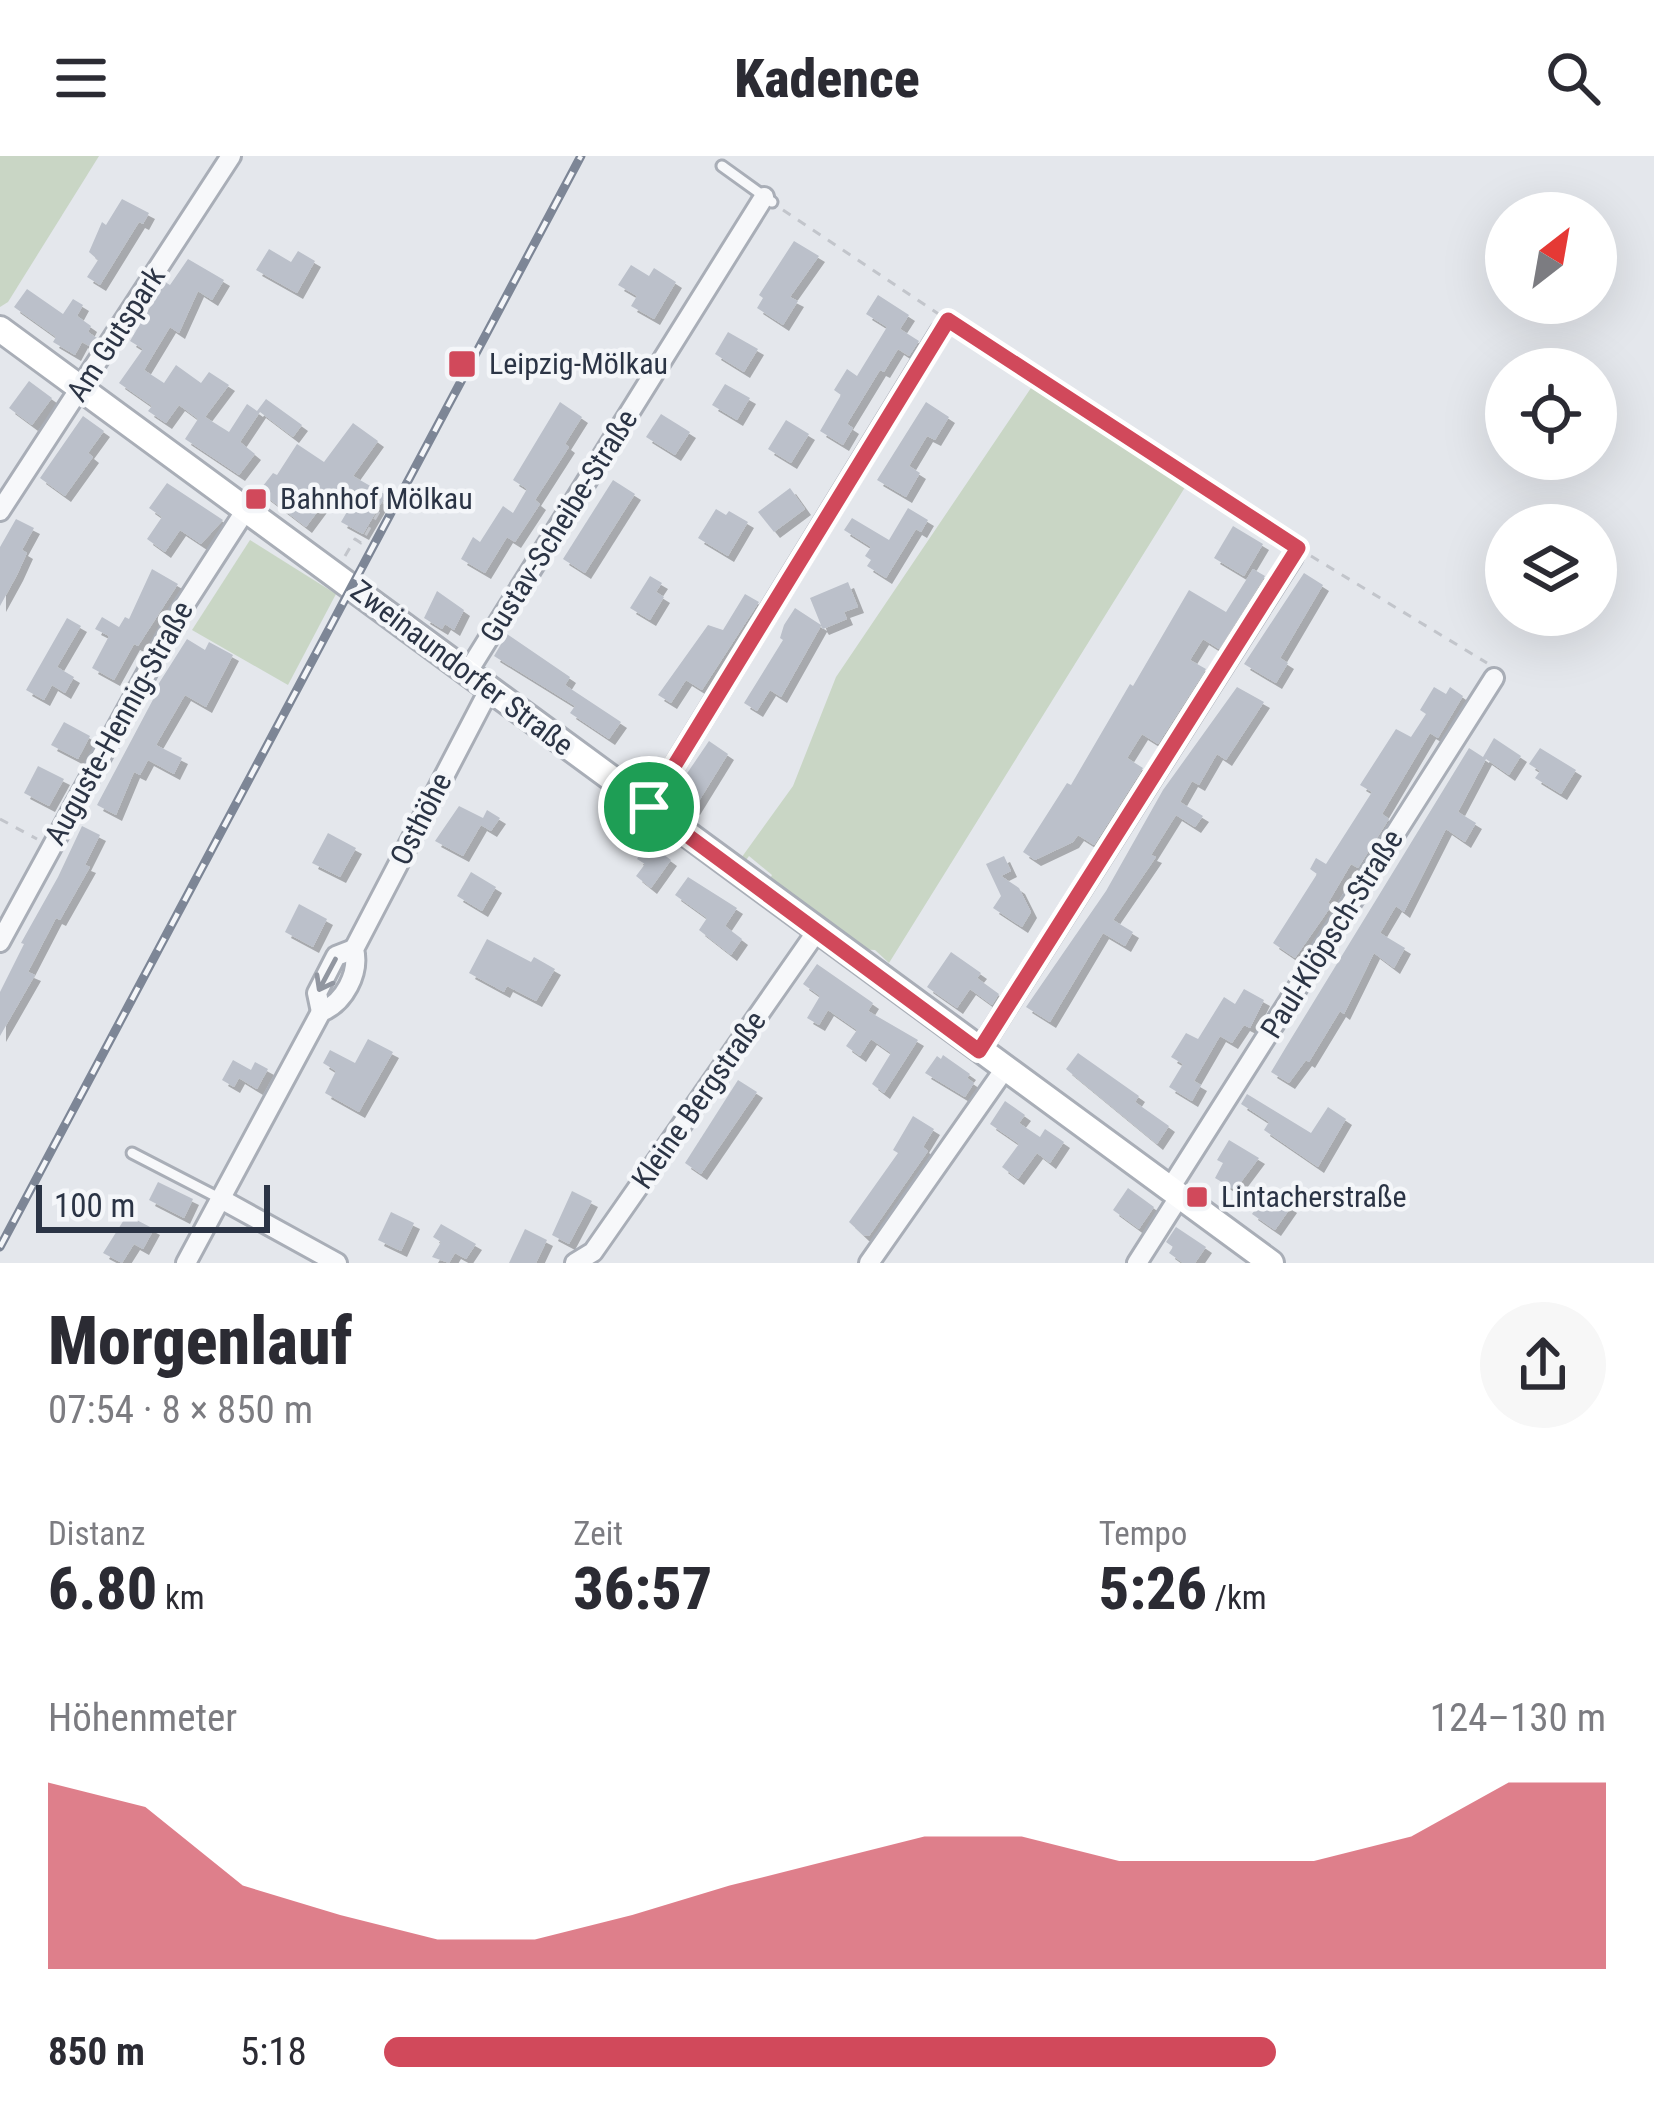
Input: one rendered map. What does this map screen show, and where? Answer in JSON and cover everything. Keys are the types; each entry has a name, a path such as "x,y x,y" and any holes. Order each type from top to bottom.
{"street":[{"name":"Am Gutspark","path":"0,511 230,156"},
{"name":"Gustav-Scheibe-Straße","path":"467,673 768,199"},
{"path":"649,807 944,326"},
{"name":"Zweinaundorfer Straße","path":"0,329 1271,1263"},
{"name":"Auguste-Hennig-Straße","path":"0,942 180,612 247,508"},
{"path":"979,1051 1293,557"},
{"name":"Paul-Klöpsch-Straße","path":"1137,1263 1174,1194 1494,678"},
{"name":"Osthöhe","path":"186,1263 321,1012 338,1004 357,966 354,949 489,689"},
{"name":"Kleine Bergstraße","path":"575,1263 593,1252 817,931"},
{"path":"869,1263 1004,1070"},
{"path":"221,1198 337,1263"}],"lane":[{"path":"722,166 768,199"},
{"path":"132,1154 221,1198"}],"path":[{"path":"768,199 944,326 1496,668 1494,678"},
{"path":"334,573 355,539 361,543 388,496"},
{"path":"0,819 50,845"}],"green space":[{"path":"0,156 99,156 8,302 0,307"},
{"path":"1035,382 1187,484 889,963 875,950 856,949 767,884 772,875 749,856 744,863 739,861 793,786 836,677"},
{"path":"250,540 336,594 288,685 192,630"}],"building":[{"path":"122,199 149,213 100,285 87,277 98,260 89,252 102,222 106,225"},
{"path":"794,241 819,256 790,297 798,301 783,325 757,308 763,298 759,295"},
{"path":"269,249 291,262 298,251 315,261 297,293 256,270"},
{"path":"188,259 224,280 212,300 198,291 179,333 170,327 144,370 164,383 176,365 201,383 209,372 229,385 205,417 229,432 247,404 257,411 266,399 302,425 293,437 260,412 240,442 255,454 239,475 185,439 198,419 179,405 166,423 148,411 152,406 119,383 143,349 130,341 165,282 170,285"},
{"path":"631,265 649,276 654,268 676,282 654,319 631,306 637,296 618,285"},
{"path":"27,289 63,314 73,299 83,305 77,316 91,326 88,332 97,338 91,347 82,342 75,355 14,307"},
{"path":"878,295 909,315 900,329 919,341 909,356 898,349 884,372 880,370 847,424 853,428 843,445 820,431 841,395 834,390 847,369 857,376 887,327 866,314"},
{"path":"728,332 758,349 744,372 715,354"},
{"path":"29,381 52,398 32,425 9,408"},
{"path":"725,384 750,398 737,420 712,405"},
{"path":"560,402 582,417 565,444 569,447 515,542 507,537 485,573 461,559 473,537 480,542 503,506 513,513 527,489 513,480"},
{"path":"926,402 949,417 935,440 927,436 909,466 920,473 906,497 877,480"},
{"path":"661,414 690,432 675,455 646,437"},
{"path":"83,416 104,431 88,453 93,457 65,496 40,478"},
{"path":"786,420 809,434 791,463 768,449"},
{"path":"353,423 378,441 353,476 386,495 363,534 341,522 348,510 329,496 306,527 259,491 273,473 277,475 297,444 324,462"},
{"path":"613,480 635,494 585,573 563,559"},
{"path":"167,483 223,520 201,544 180,530 165,552 147,539 162,517 149,508"},
{"path":"790,488 805,509 774,532 758,512"},
{"path":"908,508 928,520 921,532 916,529 886,578 867,566 871,560 865,556 871,547 844,530 852,518 889,540"},
{"path":"716,509 748,522 728,556 698,538"},
{"path":"16,519 34,528 0,606 0,547"},
{"path":"1233,526 1263,544 1244,576 1214,558"},
{"path":"152,569 178,584 114,680 92,668 109,636 95,629 102,617 119,627 125,617 129,619"},
{"path":"1253,569 1265,576 1219,649 1203,639 1190,660 1206,669 1158,744 1142,734 1127,758 1143,768 1094,845 1078,835 1035,860 1023,852 1067,783 1071,785 1189,590 1226,612"},
{"path":"1304,573 1323,585 1280,658 1288,663 1276,683 1244,664"},
{"path":"650,576 662,583 656,592 664,597 650,620 630,608"},
{"path":"848,582 858,607 844,612 847,619 821,626 781,697 770,690 757,711 744,703 783,640 784,625 795,608 821,625 810,598"},
{"path":"437,591 464,610 454,630 424,618"},
{"path":"745,594 759,602 702,690 686,680 671,703 658,695 708,625 723,630"},
{"path":"67,618 81,626 57,667 74,677 65,693 52,685 44,700 26,690"},
{"path":"507,634 570,677 565,685 621,722 609,739 570,713 575,706 494,656"},
{"path":"187,639 205,650 209,642 233,655 206,707 185,695 156,745 182,758 174,774 148,760 140,775 134,772 116,815 97,805 154,691"},
{"path":"1237,687 1264,702 1226,760 1217,754 1199,785 1192,781 1180,802 1203,816 1195,827 1176,815 1151,855 1156,857 1113,920 1133,932 1125,946 1103,933 1050,1022 1026,1007 1106,891 1163,790"},
{"path":"1434,687 1446,694 1450,687 1463,696 1438,738 1430,733 1382,814 1389,819 1358,868 1351,864 1328,903 1332,905 1295,958 1273,943 1317,874 1310,869 1316,858 1326,864 1372,792 1360,785 1396,729 1411,737 1426,714 1420,710"},
{"path":"64,722 90,736 78,759 51,745"},
{"path":"1494,738 1521,756 1509,775 1486,759 1458,812 1476,823 1465,842 1446,829 1404,912 1396,906 1380,933 1405,948 1394,968 1374,953 1344,1014 1340,1011 1309,1062 1289,1083 1271,1072 1469,748 1483,757"},
{"path":"709,741 728,754 694,809 673,794"},
{"path":"1540,748 1576,770 1561,794 1535,778 1540,771 1529,764"},
{"path":"38,766 64,779 49,806 24,793"},
{"path":"459,806 483,818 487,810 500,818 491,831 481,825 463,856 435,841"},
{"path":"82,826 100,835 85,865 90,867 60,920 56,918 28,972 35,975 0,1036 0,992"},
{"path":"328,833 356,848 340,877 312,863"},
{"path":"648,843 671,860 651,888 636,876 645,864 637,859"},
{"path":"1004,856 1011,871 1001,876 1019,888 1031,912 1022,927 993,908 1001,896 986,864"},
{"path":"471,872 496,887 482,911 457,896"},
{"path":"688,877 737,908 725,926 742,939 731,955 699,930 707,918 675,895"},
{"path":"299,904 327,919 313,947 285,932"},
{"path":"487,939 555,969 536,1001 507,986 504,992 469,973"},
{"path":"951,952 981,973 977,978 999,994 992,1005 970,989 957,1008 927,987"},
{"path":"817,964 873,1003 868,1011 918,1040 884,1093 872,1084 891,1053 871,1039 860,1056 846,1046 857,1030 828,1010 819,1025 807,1018 820,996 803,984"},
{"path":"1244,989 1264,1000 1250,1028 1244,1025 1232,1043 1220,1036 1194,1081 1201,1085 1192,1101 1169,1087 1183,1064 1171,1057 1186,1033 1198,1039 1224,997 1235,1004"},
{"path":"368,1039 393,1052 359,1112 325,1093 336,1071 323,1063 330,1050 355,1063"},
{"path":"1078,1053 1139,1096 1135,1102 1169,1126 1157,1144 1066,1069"},
{"path":"943,1055 970,1074 967,1078 974,1083 965,1097 925,1073"},
{"path":"233,1060 251,1070 255,1062 268,1069 257,1089 239,1078 234,1087 222,1080"},
{"path":"738,1080 757,1092 701,1174 685,1163"},
{"path":"1247,1094 1311,1133 1328,1107 1346,1119 1318,1167 1264,1130 1269,1122 1241,1104"},
{"path":"1005,1101 1025,1115 1019,1123 1040,1137 1045,1129 1064,1142 1050,1163 1037,1153 1018,1179 1002,1167 1019,1144 990,1124"},
{"path":"913,1116 934,1129 923,1147 928,1151 869,1236 863,1235 849,1222 898,1153 893,1150"},
{"path":"1229,1140 1259,1158 1235,1190 1215,1178 1223,1163 1217,1160"},
{"path":"158,1182 193,1199 184,1218 149,1200"},
{"path":"1128,1188 1154,1207 1139,1229 1113,1210"},
{"path":"572,1191 592,1201 569,1244 552,1235"},
{"path":"1268,1191 1291,1207 1275,1230 1252,1214"},
{"path":"391,1212 414,1223 401,1251 378,1240"},
{"path":"127,1215 154,1229 143,1249 134,1244 122,1263 103,1253"},
{"path":"441,1224 476,1244 466,1259 455,1253 449,1263 432,1257 441,1242 433,1237"},
{"path":"1176,1227 1206,1247 1195,1263 1183,1263 1169,1253 1173,1247 1166,1242"},
{"path":"525,1229 547,1240 536,1263 509,1263"}],"railway":[{"path":"0,1247 581,156"}],"place":[{"name":"Leipzig-Mölkau","path":"462,364"},
{"name":"Bahnhof Mölkau","path":"256,499"},
{"name":"Lintacherstraße","path":"1197,1197"}],"route":[{"path":"948,320 1298,548 979,1051 649,807 948,320"}]}
